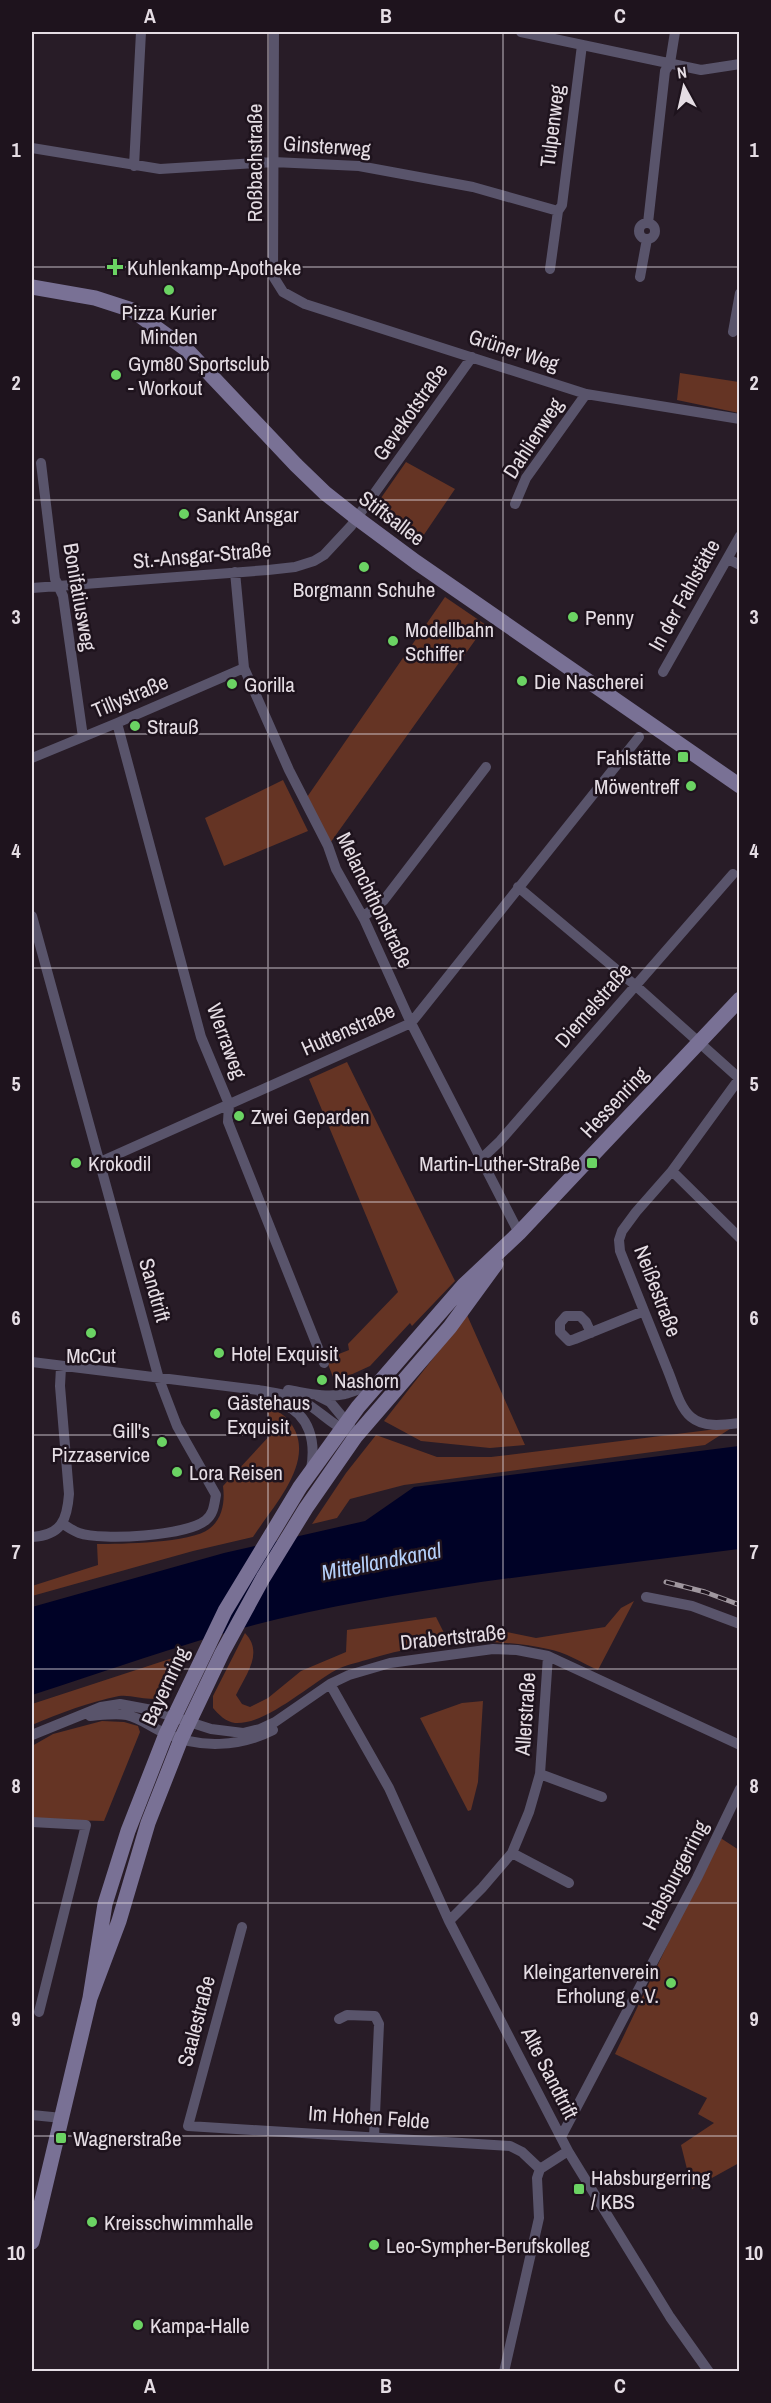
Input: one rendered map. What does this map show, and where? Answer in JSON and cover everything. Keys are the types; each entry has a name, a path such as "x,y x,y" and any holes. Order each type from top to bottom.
{"street":[{"path":"134,166 141,32"},
{"name":"Roßbachstraße","path":"274,32 273,276 283,292"},
{"path":"521,32 711,70 740,64"},
{"path":"640,277 646,239 654,236 656,232 654,225 648,223 665,71 670,63 675,32"},
{"name":"Tulpenweg","path":"558,211 562,205 582,45"},
{"name":"Ginsterweg","path":"32,148 160,169 273,162 370,168 473,187 558,211"},
{"path":"550,269 558,211"},
{"name":"Stiftsallee","path":"32,287 110,301 129,308 195,358 318,486 358,519 416,562 740,786"},
{"name":"Grüner Weg","path":"283,292 305,304 586,394 740,420"},
{"path":"733,332 740,293"},
{"name":"Gevekotstraße","path":"358,519 472,357"},
{"name":"Dahlienweg","path":"515,504 526,478 586,394"},
{"name":"Bonifatiusweg","path":"41,464 57,586 63,596 83,737"},
{"name":"St.-Ansgar-Straße","path":"32,588 295,567 324,555 358,519"},
{"name":"In der Fahlstätte","path":"663,672 740,536"},
{"path":"728,559 740,565"},
{"name":"Melanchthonstraße","path":"235,572 244,668 289,770 328,846 336,869 363,917 411,1023 519,1233"},
{"name":"Tillystraße","path":"32,758 244,668"},
{"name":"Werraweg","path":"117,723 201,1036 229,1104 228,1122 324,1363"},
{"name":"Huttenstraße","path":"100,1162 411,1023 639,737"},
{"path":"363,917 384,900 486,768"},
{"name":"Diemelstraße","path":"480,1160 500,1142 733,874"},
{"path":"518,887 636,986 739,1079"},
{"name":"Sandtrift","path":"32,916 159,1379 177,1426 213,1486 216,1495 211,1515 199,1525 188,1529 140,1536 95,1536 80,1533 63,1524"},
{"name":"Hessenring","path":"345,1426 376,1385 464,1285 519,1233 740,999"},
{"name":"Neißestraße","path":"739,1079 672,1171 636,1212 622,1231 619,1240 620,1251 680,1400 689,1416 701,1423 715,1425 740,1423"},
{"path":"672,1171 740,1238"},
{"name":"Hessenring","path":"356,1436 450,1327 519,1233"},
{"path":"591,1333 644,1311"},
{"path":"32,1362 258,1390 302,1400 345,1426 356,1436"},
{"path":"32,1537 43,1535 63,1524 68,1510 69,1494 60,1386 61,1367"},
{"path":"258,1390 276,1389 318,1396 346,1394 363,1386 376,1385"},
{"path":"258,1390 267,1399 292,1409 307,1424 313,1446 310,1472"},
{"path":"318,1396 330,1402 345,1426"},
{"name":"Bayernring","path":"32,2242 90,1998 105,1904 128,1831 166,1734 225,1611 310,1472 345,1426"},
{"name":"Bayernring","path":"90,1998 119,1921 148,1823 189,1721 222,1653 263,1578 306,1508 356,1436"},
{"path":"646,1597 692,1606 740,1624"},
{"name":"Drabertstraße","path":"32,1735 102,1707 120,1704 189,1721 211,1729 243,1733 275,1722 330,1684 365,1669 460,1653 505,1649 548,1656 740,1745"},
{"name":"Allerstraße","path":"449,1922 483,1888 512,1853 529,1812 540,1774 548,1656"},
{"name":"Alte Sandtrift","path":"330,1684 389,1788 449,1922 568,2151 670,2317 709,2372"},
{"name":"Drabertstraße","path":"78,1717 117,1714 130,1716 181,1739 218,1744 238,1743 284,1725 304,1702"},
{"name":"Allerstraße","path":"540,1774 602,1797"},
{"name":"Habsburgerring","path":"561,2137 697,1878 740,1789"},
{"path":"32,1822 86,1825 39,2012"},
{"path":"512,1853 569,1883"},
{"name":"Saalestraße","path":"188,2126 242,1927"},
{"path":"339,2019 347,2015 375,2016 379,2024 374,2137"},
{"path":"32,2115 62,2118"},
{"name":"Im Hohen Felde","path":"188,2126 510,2146 522,2152 540,2169"},
{"path":"504,2372 539,2218 537,2178 540,2169 568,2151"}],"shaded area":[{"path":"680,373 739,382 739,413 677,400"},
{"path":"406,462 455,489 419,542 374,508"},
{"path":"445,597 486,625 328,846 305,800"},
{"path":"283,780 308,831 224,866 205,818"},
{"path":"347,1062 455,1281 412,1326 410,1323 370,1366 335,1382 326,1359 349,1350 348,1344 398,1292 309,1079"},
{"path":"467,1315 525,1445 490,1448 421,1441 384,1421"},
{"path":"266,1408 274,1410 290,1421 298,1439 299,1454 289,1483 253,1537 193,1551 32,1596 32,1586 98,1565 97,1544 172,1540 200,1534 214,1525 222,1509 223,1486 274,1431"},
{"path":"733,1427 705,1445 404,1485 350,1499 337,1518 312,1524 346,1473 376,1435 437,1457 491,1457"},
{"path":"634,1601 598,1670 554,1650 525,1645 479,1642 433,1645 388,1654 343,1667 325,1676 274,1711 247,1722 228,1721 213,1708 213,1696 245,1633 253,1648 253,1656 236,1695 242,1704 250,1707 268,1698 301,1671 346,1652 347,1630 436,1617 446,1637 502,1631 536,1638 605,1627 621,1608"},
{"path":"191,1652 177,1681 170,1691 159,1698 119,1696 108,1698 32,1725 32,1704"},
{"path":"483,1701 478,1782 471,1810 468,1811 420,1718 462,1703"},
{"path":"102,1721 124,1722 138,1726 140,1732 104,1821 32,1819 32,1746 53,1734"},
{"path":"719,1837 739,1850 739,2163 692,2189 681,2145 714,2123 698,2114 707,2098 615,2054"}],"water":[{"name":"Mittellandkanal","path":"739,1446 739,1549 508,1578 335,1607 278,1619 216,1636 32,1695 32,1607 224,1553 365,1521 414,1487"}],"railway":[{"path":"666,1582 705,1592 740,1605"}],"place":[{"name":"Kuhlenkamp-Apotheke","path":"115,267"},
{"name":"Pizza Kurier Minden","path":"169,290"},
{"name":"Gym80 Sportsclub - Workout","path":"116,375"},
{"name":"Sankt Ansgar","path":"184,514"},
{"name":"Borgmann Schuhe","path":"364,567"},
{"name":"Penny","path":"573,617"},
{"name":"Modellbahn Schiffer","path":"393,641"},
{"name":"Die Nascherei","path":"522,681"},
{"name":"Gorilla","path":"232,684"},
{"name":"Strauß","path":"135,726"},
{"name":"Fahlstätte","path":"683,757"},
{"name":"Möwentreff","path":"691,786"},
{"name":"Zwei Geparden","path":"239,1116"},
{"name":"Krokodil","path":"76,1163"},
{"name":"Martin-Luther-Straße","path":"592,1163"},
{"name":"McCut","path":"91,1333"},
{"name":"Hotel Exquisit","path":"219,1353"},
{"name":"Nashorn","path":"322,1380"},
{"name":"Gästehaus Exquisit","path":"215,1414"},
{"name":"Gill's Pizzaservice","path":"162,1442"},
{"name":"Lora Reisen","path":"177,1472"},
{"name":"Kleingartenverein Erholung e.V.","path":"671,1983"},
{"name":"Wagnerstraße","path":"61,2138"},
{"name":"Habsburgerring / KBS","path":"579,2189"},
{"name":"Kreisschwimmhalle","path":"92,2222"},
{"name":"Leo-Sympher-Berufskolleg","path":"374,2245"},
{"name":"Kampa-Halle","path":"138,2325"}]}
